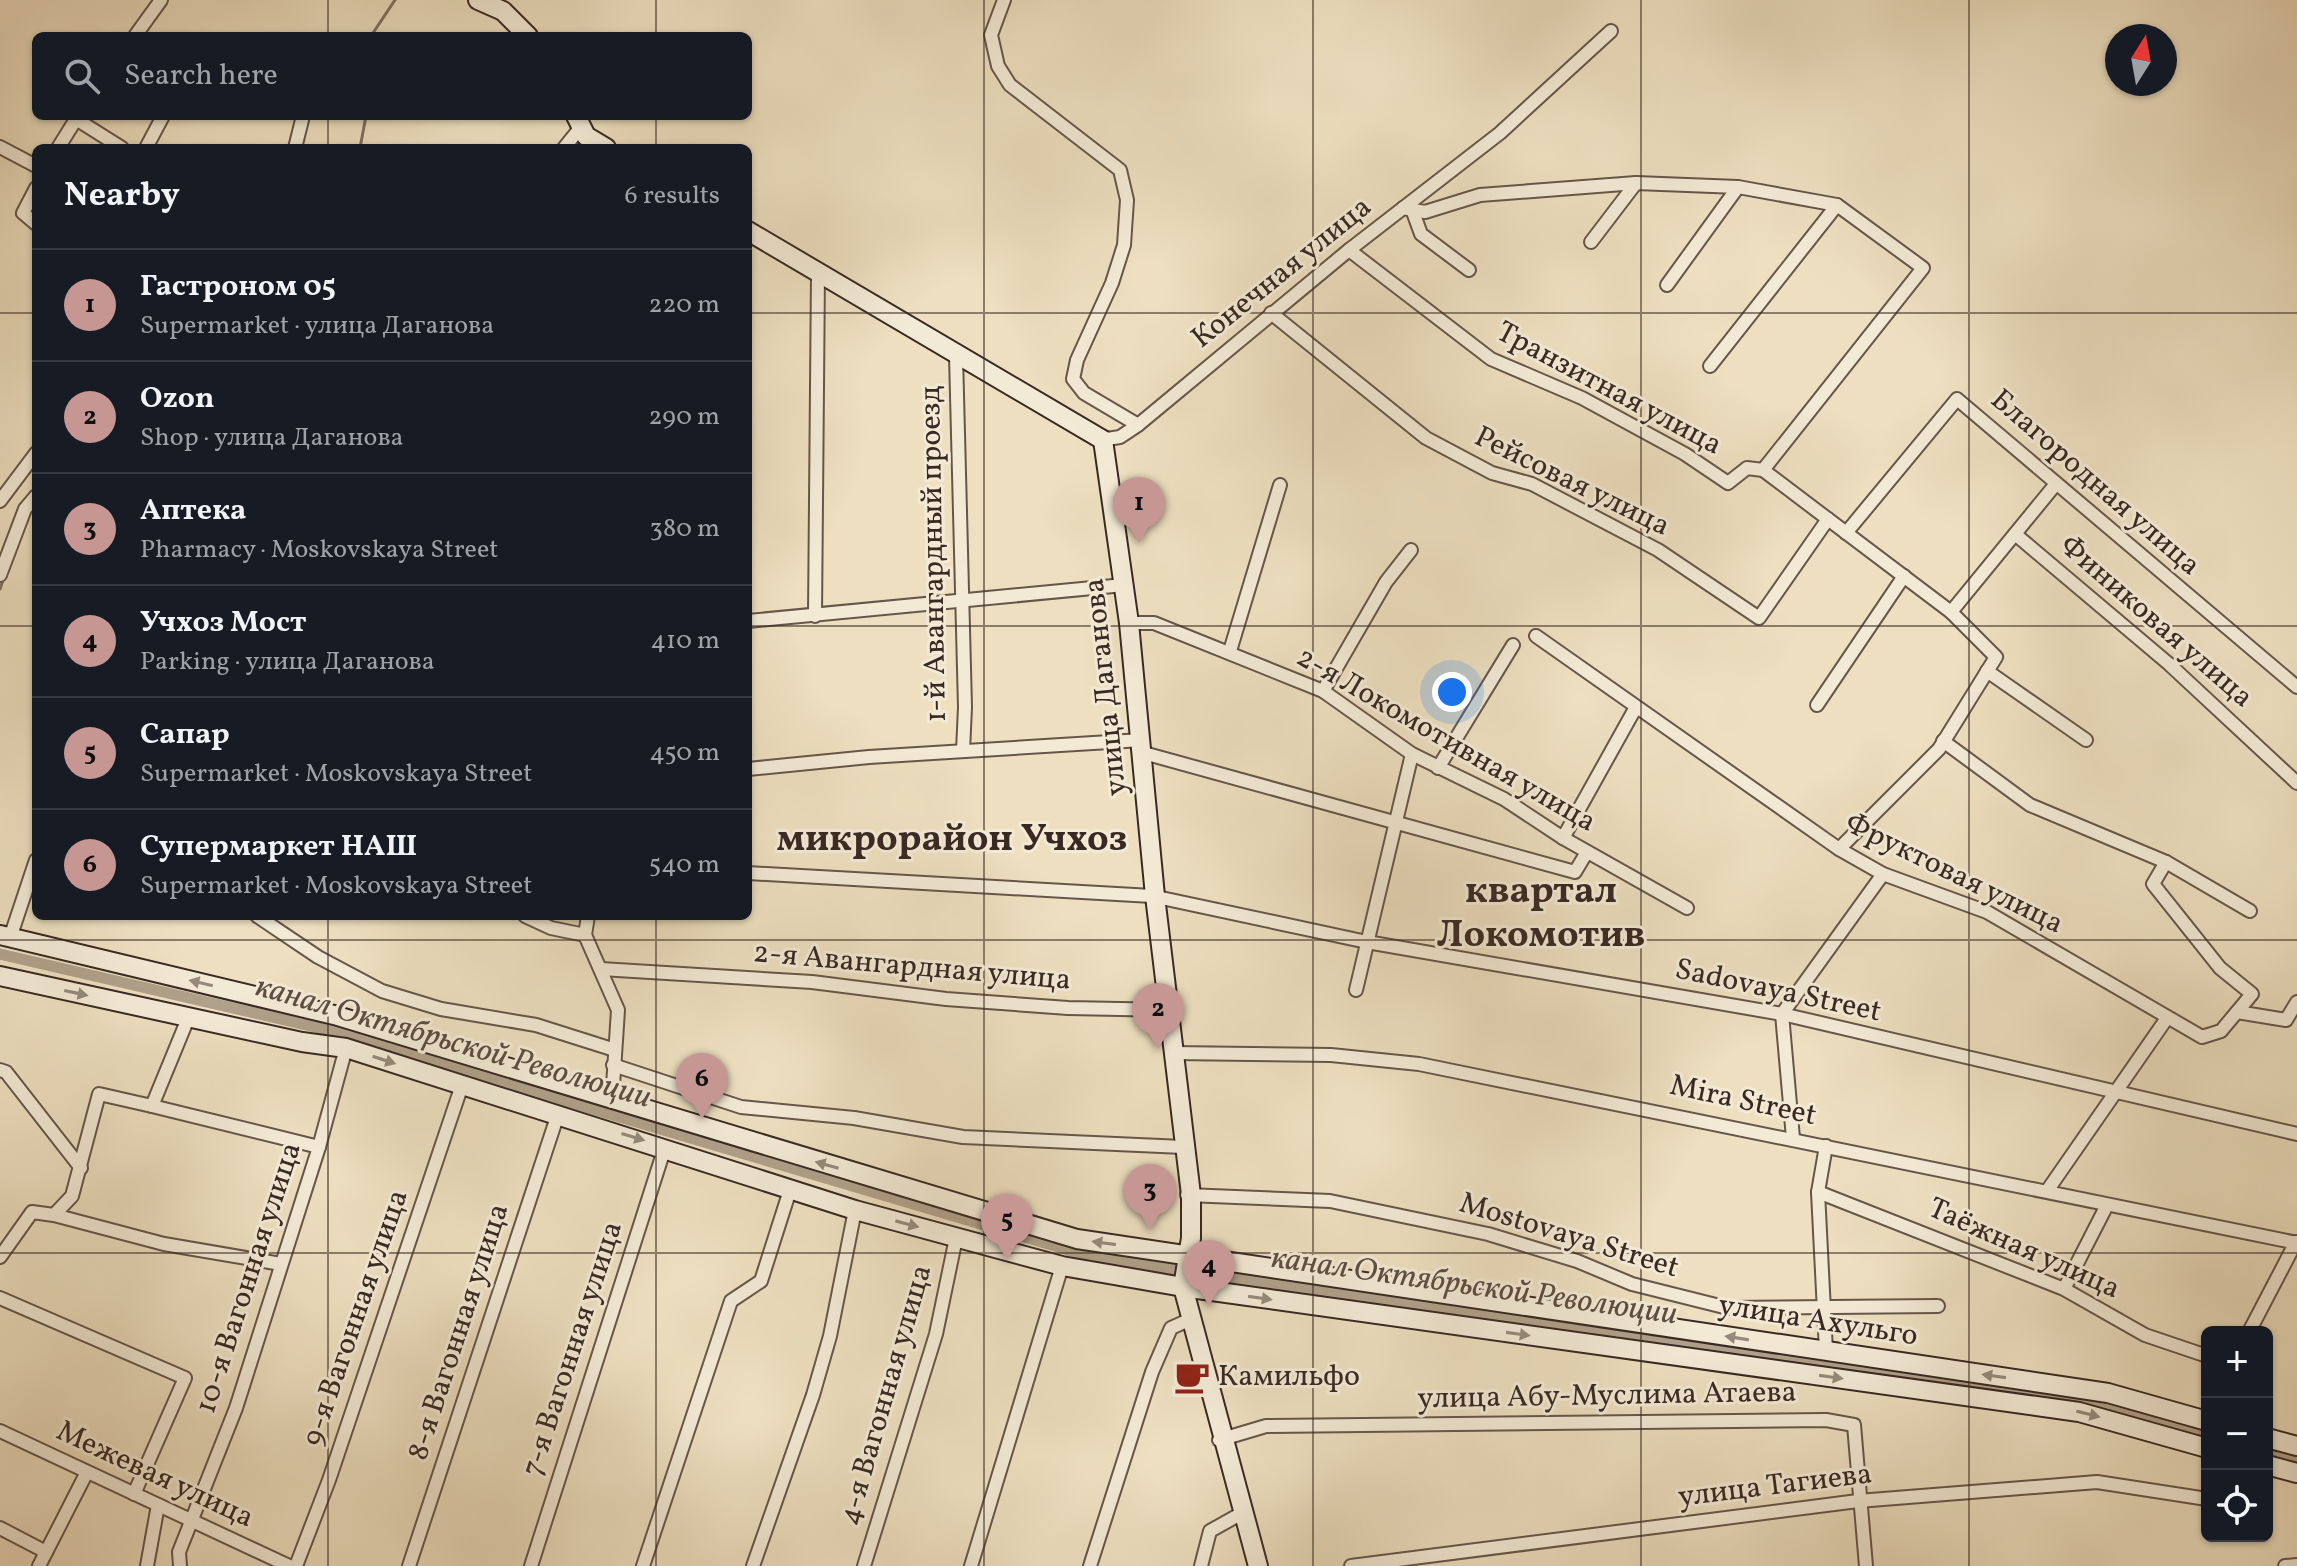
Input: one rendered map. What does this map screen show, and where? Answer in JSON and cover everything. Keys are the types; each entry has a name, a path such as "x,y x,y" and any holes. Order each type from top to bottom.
{"main road":[{"path":"478,0 503,11 527,32"},
{"path":"484,0 504,9 527,32"},
{"path":"578,122 584,139 592,144"},
{"path":"578,122 586,136 599,144"},
{"path":"752,235 1101,440"},
{"name":"улица Даганова","path":"1101,440 1127,623 1153,896 1170,1010 1189,1195 1179,1287 1257,1566"},
{"name":"улица Ахульго","path":"5,936 334,1015 1077,1239 2108,1393 2201,1419"},
{"path":"0,976 346,1048 665,1147 855,1210 1062,1266 1179,1287 2079,1412 2201,1446"},
{"path":"2273,1440 2297,1446"},
{"path":"2273,1467 2297,1473"}],"street":[{"path":"138,32 161,0"},
{"path":"1004,0 991,35 991,49 1010,85 1120,170 1127,200 1124,245 1112,283 1077,360 1073,379 1084,393 1138,425"},
{"path":"1469,270 1421,234 1408,210 1500,133 1611,31"},
{"path":"60,144 75,120"},
{"path":"81,120 116,144"},
{"path":"148,144 161,120"},
{"path":"296,144 302,120"},
{"path":"566,144 578,122"},
{"path":"0,147 32,164"},
{"path":"1591,242 1636,183"},
{"name":"Конечная улица","path":"1101,440 1120,437 1138,425 1349,250 1408,210 1425,212 1480,195 1636,183 1738,187 1837,205 1923,268 1763,470"},
{"path":"1667,285 1738,187"},
{"path":"32,196 23,213 32,221"},
{"path":"1710,366 1837,205"},
{"name":"Транзитная улица","path":"1349,250 1491,359 1582,398 1685,454 1728,483 1747,468 1763,470"},
{"path":"815,616 818,274"},
{"name":"Рейсовая улица","path":"1271,313 1426,438 1492,473 1532,484 1658,550 1759,618 1828,519"},
{"name":"1-й Авангардный проезд","path":"956,355 965,707 963,751"},
{"name":"Благородная улица","path":"1846,533 1957,399 2297,687"},
{"path":"0,501 32,458"},
{"path":"1763,470 1951,612 1996,657 1939,749 1839,849"},
{"path":"1230,651 1280,485"},
{"path":"1951,612 2055,485"},
{"path":"0,575 25,509 32,501"},
{"name":"Финиковая улица","path":"2015,534 2169,664 2297,783"},
{"path":"1323,691 1386,582 1411,550"},
{"path":"1817,705 1904,576"},
{"path":"752,621 1122,585"},
{"name":"2-я Локомотивная улица","path":"1127,623 1154,623 1323,691 1412,754 1504,799 1563,838 1687,908"},
{"name":"Фруктовая улица","path":"1536,636 1839,849 1883,874 1987,912 2202,1037 2221,1031 2237,1012"},
{"path":"1438,768 1513,645"},
{"path":"1987,671 2086,740"},
{"path":"1563,838 1636,707"},
{"path":"1943,741 2030,805 2166,862 2250,911"},
{"path":"752,769 963,751 1141,746 1575,872 1587,852"},
{"path":"1356,990 1412,754"},
{"path":"2166,862 2153,884 2220,968 2252,994 2237,1012"},
{"path":"5,936 32,870"},
{"name":"Sadovaya Street","path":"752,873 1153,896 1367,942 1782,1014 2297,1134"},
{"path":"1793,1138 1782,1014 1883,874"},
{"path":"263,920 318,957 382,991 441,1009 536,1025 615,1050"},
{"path":"587,920 585,935 618,1010 612,1101"},
{"path":"550,922 585,935"},
{"name":"2-я Авангардная улица","path":"601,969 812,982 946,999 1068,1008 1170,1010"},
{"path":"2237,1012 2286,1020 2297,1002"},
{"path":"152,1106 189,1016"},
{"path":"2047,1191 2167,1018"},
{"name":"10-я Вагонная улица","path":"180,1566 179,1552 236,1408 319,1147 346,1048"},
{"name":"Mira Street","path":"1175,1053 1331,1055 1419,1064 2296,1242"},
{"path":"613,1065 741,1107 854,1118 963,1137 1182,1147"},
{"path":"0,1070 6,1072 81,1168"},
{"name":"9-я Вагонная улица","path":"296,1566 329,1480 462,1085"},
{"path":"54,1215 72,1196 99,1094 319,1147"},
{"name":"8-я Вагонная улица","path":"409,1566 558,1114"},
{"path":"1826,1146 1818,1192 1826,1351"},
{"name":"7-я Вагонная улица","path":"531,1566 665,1147"},
{"path":"643,1566 731,1301 761,1281 790,1190"},
{"name":"Таёжная улица","path":"1818,1192 2064,1289 2145,1335 2201,1354"},
{"name":"Mostovaya Street","path":"1189,1195 1330,1201 1488,1234 1577,1261 1632,1284 1728,1308 1938,1306"},
{"path":"2064,1289 2107,1205"},
{"path":"753,1566 830,1336 855,1210"},
{"path":"0,1257 32,1212 164,1244 281,1264"},
{"path":"0,1231 14,1236"},
{"name":"4-я Вагонная улица","path":"864,1566 936,1334 956,1238"},
{"path":"2252,1326 2296,1242"},
{"path":"971,1566 1062,1266"},
{"path":"0,1298 185,1378 134,1494"},
{"path":"1090,1566 1152,1372 1171,1328 1189,1320"},
{"name":"улица Абу-Муслима Атаева","path":"1221,1439 1266,1426 1826,1420 1854,1425 1858,1501 1866,1566"},
{"name":"Межевая улица","path":"0,1431 289,1566"},
{"path":"39,1566 87,1472"},
{"name":"улица Тагиева","path":"1351,1566 1858,1501 2097,1482 2201,1498"},
{"path":"147,1566 158,1505"},
{"path":"1201,1566 1210,1531 1243,1513"},
{"path":"0,1528 46,1552"},
{"path":"2285,1566 2297,1565"}],"waterway":[{"path":"374,32 395,0"},
{"path":"361,144 365,120"},
{"path":"0,589 4,577"},
{"name":"канал Октябрьской Революции","path":"0,954 319,1028 1092,1257 2080,1402 2201,1435"},
{"name":"канал Октябрьской Революции","path":"2273,1454 2297,1460"}],"place":[{"name":"Гастроном 05","path":"1139,543"},
{"name":"Ozon","path":"1158,1049"},
{"name":"Супермаркет НАШ","path":"702,1119"},
{"name":"Аптека","path":"1150,1230"},
{"name":"Сапар","path":"1007,1260"},
{"name":"Учхоз Мост","path":"1209,1306"},
{"name":"Камильфо","path":"1192,1377"}],"district":[{"name":"микрорайон Учхоз","path":"952,840"},
{"name":"квартал Локомотив","path":"1541,914"}]}
